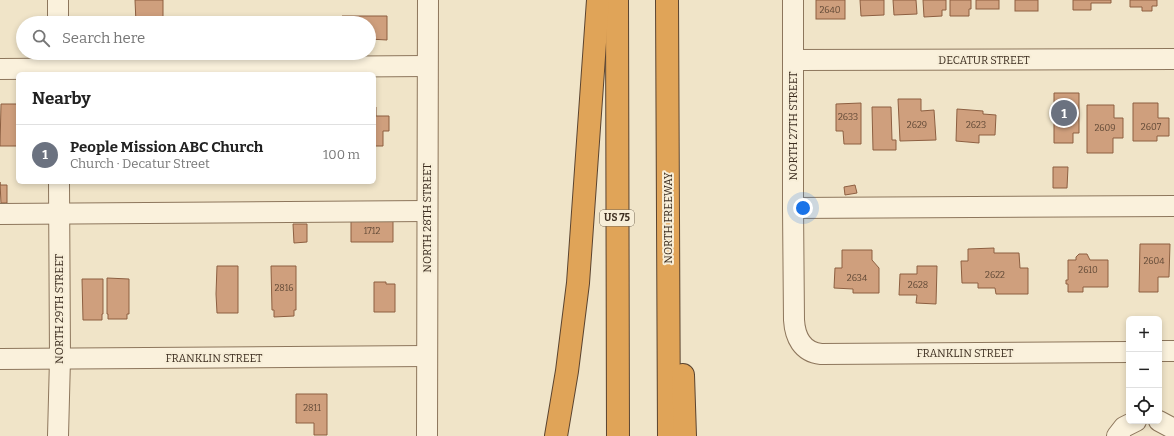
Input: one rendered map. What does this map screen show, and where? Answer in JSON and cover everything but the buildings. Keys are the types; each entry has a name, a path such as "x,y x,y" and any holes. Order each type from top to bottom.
{"highway":[{"path":"556,436 568,365 578,283 598,0"},
{"name":"US 75","path":"617,0 618,436"},
{"name":"NORTH FREEWAY","path":"667,0 669,436"},
{"path":"668,26 685,436"}],"street":[{"path":"58,0 58,16"},
{"name":"NORTH 28TH STREET","path":"427,436 428,0"},
{"name":"NORTH 27TH STREET","path":"793,0 794,327 796,335 803,346"},
{"name":"DECATUR STREET","path":"793,60 1174,59"},
{"path":"0,69 58,65 427,66"},
{"name":"NORTH 29TH STREET","path":"58,436 60,359 59,184"},
{"path":"793,208 1174,206"},
{"path":"0,214 427,211"},
{"name":"FRANKLIN STREET","path":"803,346 813,353 821,354 1126,352"},
{"path":"1162,351 1174,351"},
{"name":"FRANKLIN STREET","path":"0,359 427,356"},
{"path":"1162,423 1174,429"},
{"path":"1117,436 1124,427 1130,424"}],"place":[{"name":"People Mission ABC Church","path":"1064,113"}]}
